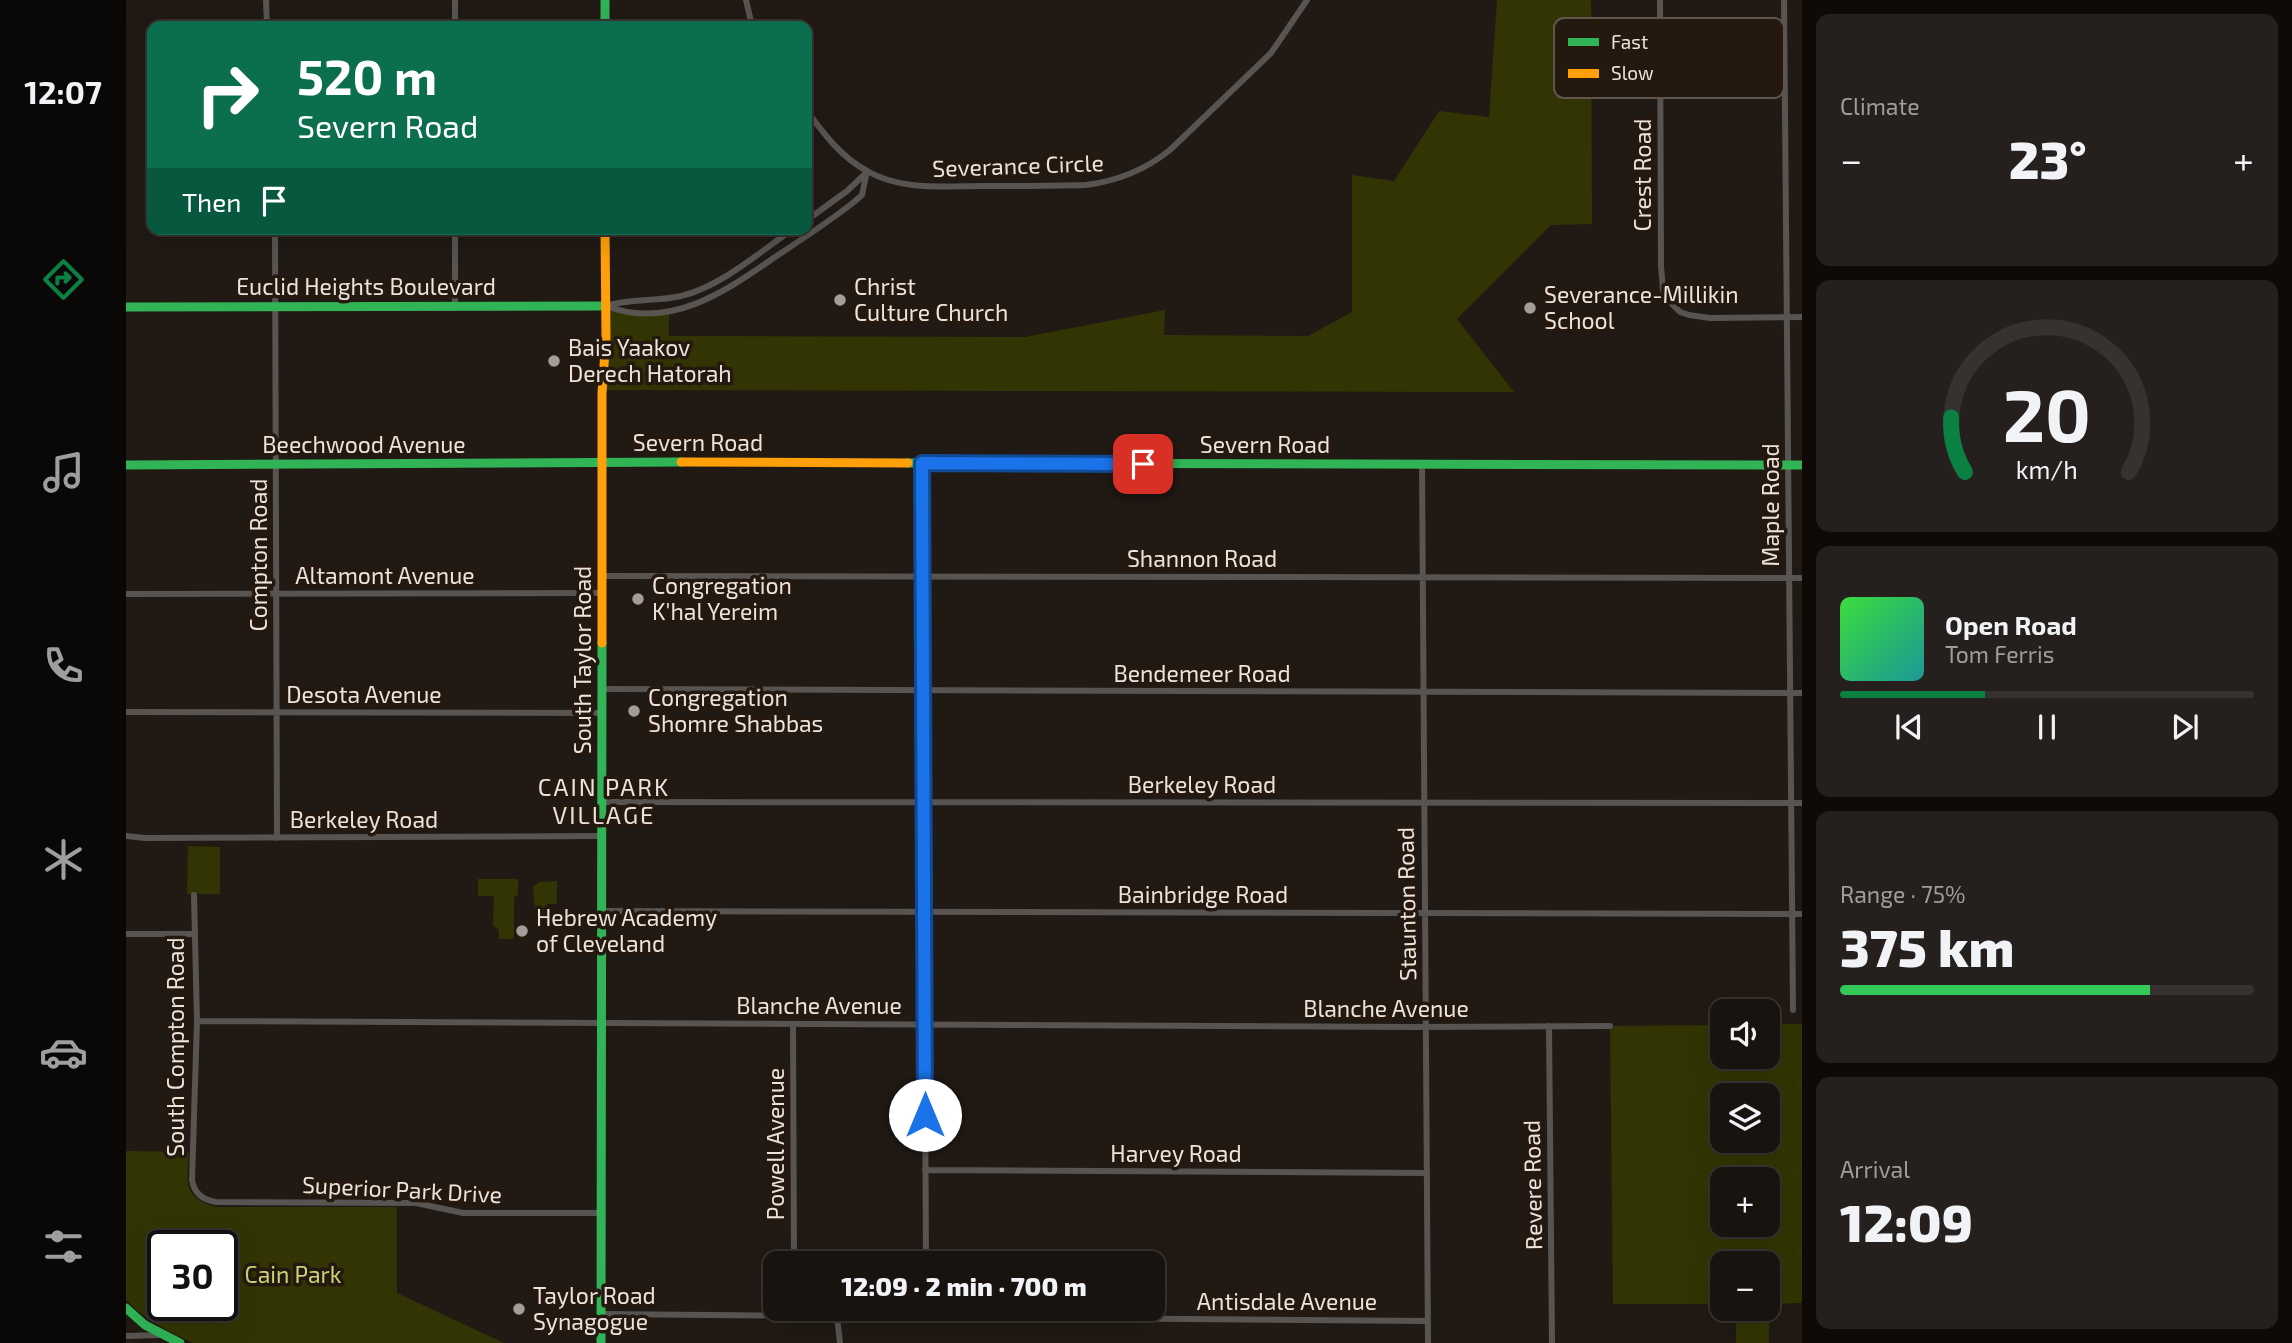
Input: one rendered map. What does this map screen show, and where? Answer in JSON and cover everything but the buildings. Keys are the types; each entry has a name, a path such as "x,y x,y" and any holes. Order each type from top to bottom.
{"street":[{"path":"266,0 267,21"},
{"path":"455,0 455,21"},
{"path":"605,0 605,21"},
{"path":"746,0 751,21"},
{"name":"Severance Circle","path":"812,117 836,148 867,171 899,183 926,186 1086,185 1117,180 1153,164 1170,150 1271,53 1307,0"},
{"name":"Crest Road","path":"1660,0 1660,18"},
{"name":"Maple Road","path":"1784,0 1793,1010"},
{"name":"Crest Road","path":"1660,98 1663,290 1680,312 1698,317 1787,317"},
{"path":"812,216 848,191 867,171"},
{"path":"812,230 862,195 867,171"},
{"name":"Compton Road","path":"275,235 277,838"},
{"path":"455,235 455,305"},
{"name":"South Taylor Road","path":"601,1343 602,393 606,306 605,235"},
{"path":"606,306 624,300 667,299 697,291 784,235"},
{"path":"606,306 628,313 669,311 687,307 712,298 805,235"},
{"name":"Euclid Heights Boulevard","path":"126,307 606,306"},
{"path":"1787,317 1802,317"},
{"name":"Beechwood Avenue","path":"126,465 603,463"},
{"name":"Severn Road","path":"603,463 1802,465"},
{"path":"922,463 926,1251"},
{"name":"Staunton Road","path":"1422,464 1428,1343"},
{"name":"Shannon Road","path":"602,576 1802,578"},
{"name":"Altamont Avenue","path":"126,594 602,593"},
{"name":"Bendemeer Road","path":"602,689 1802,692"},
{"name":"Desota Avenue","path":"126,712 602,713"},
{"name":"Berkeley Road","path":"603,802 1802,803"},
{"name":"Berkeley Road","path":"126,836 603,836"},
{"name":"South Compton Road","path":"194,895 197,1021 192,1180 201,1197"},
{"name":"Bainbridge Road","path":"603,911 1802,914"},
{"path":"126,934 195,934"},
{"name":"Blanche Avenue","path":"197,1021 1610,1026"},
{"name":"Powell Avenue","path":"793,1024 794,1251"},
{"name":"Revere Road","path":"1549,1026 1552,1343"},
{"name":"Harvey Road","path":"925,1170 1427,1173"},
{"name":"Superior Park Drive","path":"201,1197 216,1202 415,1203 463,1213 602,1213"},
{"path":"126,1308 145,1325 180,1343"},
{"name":"Antisdale Avenue","path":"601,1314 763,1312"},
{"name":"Antisdale Avenue","path":"1165,1317 1428,1321"},
{"path":"838,1321 840,1343"},
{"path":"126,1336 162,1335"}],"green space":[{"path":"1497,0 1591,0 1591,18 1554,18 1554,98 1591,98 1592,224 1551,225 1457,319 1514,392 609,390 602,393 606,306 622,312 669,311 669,336 1025,337 1165,310 1164,335 1308,336 1352,312 1352,175 1394,181 1439,111 1489,117"},
{"path":"188,846 220,847 220,894 187,894"},
{"path":"478,879 518,879 518,895 514,897 514,939 499,939 499,930 493,925 494,896 478,896"},
{"path":"557,881 557,904 547,904 547,912 535,912 533,887 539,882"},
{"path":"1780,1024 1802,1024 1802,1303 1780,1304 1780,1251 1710,1251 1710,1304 1613,1304 1610,1026 1710,1025 1710,1069 1780,1069"},
{"name":"Cain Park","path":"126,1151 189,1152 189,1187 197,1199 216,1207 397,1207 397,1293 504,1343 193,1343 152,1321 238,1321 238,1230 147,1230 147,1317 126,1300"},
{"path":"1736,1321 1769,1321 1769,1343 1736,1343"}],"traffic: fast":[{"path":"605,0 605,21"},
{"path":"126,307 606,306"},
{"path":"126,465 681,462"},
{"path":"908,463 1802,465"},
{"path":"601,1343 602,643"},
{"path":"126,1308 145,1325 180,1343"}],"traffic: slow":[{"path":"602,643 605,235"},
{"path":"681,462 908,463"}],"place":[{"name":"Christ Culture Church","path":"840,300"},
{"name":"Severance-Millikin School","path":"1530,308"},
{"name":"Bais Yaakov Derech Hatorah","path":"554,361"},
{"name":"Congregation K'hal Yereim","path":"638,599"},
{"name":"Congregation Shomre Shabbas","path":"634,711"},
{"name":"Hebrew Academy of Cleveland","path":"522,931"},
{"name":"Taylor Road Synagogue","path":"519,1309"}],"district":[{"name":"CAIN PARK VILLAGE","path":"604,802"}],"route":[{"path":"925,1115 922,463 1143,464"}]}
